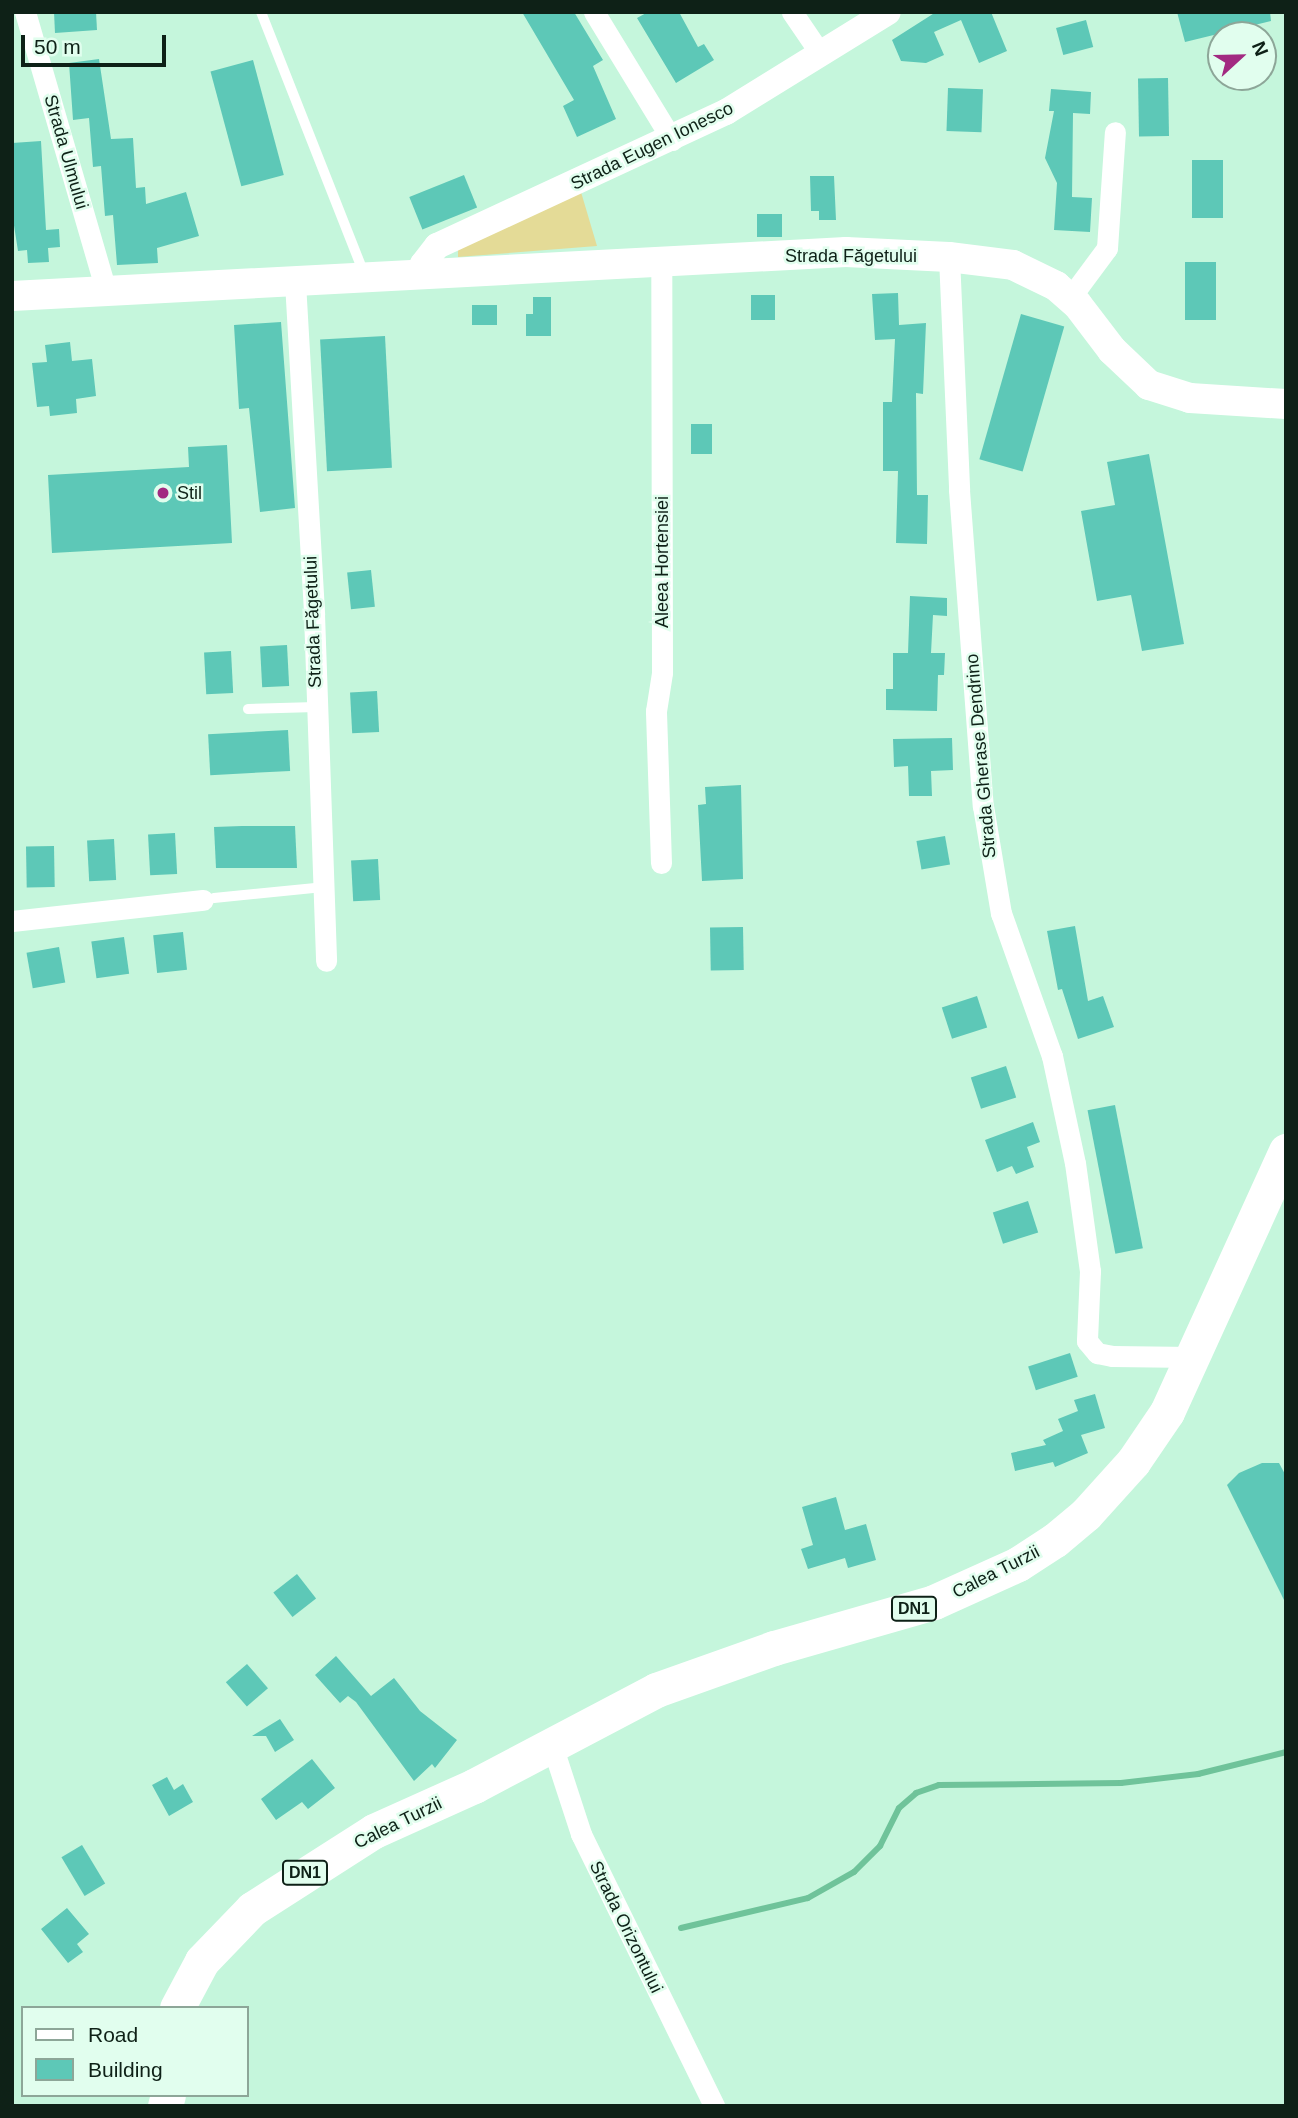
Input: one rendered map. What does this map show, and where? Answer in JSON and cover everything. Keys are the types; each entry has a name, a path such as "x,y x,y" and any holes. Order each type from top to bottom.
{"main road":[{"name":"Strada Făgetului","path":"12,296 846,252 949,257 1013,265 1070,298 1131,371 1149,385 1190,398 1286,404"},
{"name":"Calea Turzii","path":"198,2006 217,1972 264,1924 474,1786 551,1742 694,1674 934,1602 1018,1564 1087,1514 1133,1462 1167,1412 1286,1151"},
{"name":"Calea Turzii","path":"178,2006 202,1961 221,1937 273,1893 374,1831 474,1786"}],"street":[{"name":"Strada Ulmului","path":"25,12 106,291"},
{"path":"594,12 672,140"},
{"path":"792,12 818,49"},
{"path":"801,12 818,49"},
{"name":"Strada Eugen Ionesco","path":"421,276 423,264 436,246 672,140 818,49 888,12"},
{"path":"1070,298 1107,248 1115,132"},
{"name":"Strada Gherase Dendrino","path":"949,257 959,490 983,806 1001,913 1052,1056 1076,1163 1090,1271 1087,1342 1097,1353 1112,1356 1192,1357"},
{"name":"Aleea Hortensiei","path":"661,261 663,671 656,711 661,863"},
{"name":"Strada Făgetului","path":"295,282 325,887 326,961"},
{"path":"12,921 209,900"},
{"name":"Strada Orizontului","path":"551,1742 581,1834 714,2106"}],"lane":[{"path":"261,12 366,278"},
{"path":"248,709 316,707"},
{"path":"209,900 325,887"}],"shaded area":[{"path":"581,192 597,246 458,257 458,242"}],"building":[{"path":"54,12 96,12 97,30 55,33"},
{"path":"522,12 574,12 603,60 593,66 616,119 577,137 563,106 574,100"},
{"path":"648,12 679,12 698,47 704,44 714,60 676,83 637,18"},
{"path":"936,12 991,12 1007,51 979,63 961,20 934,32 944,55 926,63 901,61 892,40"},
{"path":"1177,12 1270,12 1271,21 1207,21 1207,37 1185,42"},
{"path":"1086,20 1093,47 1063,55 1056,28"},
{"path":"99,59 111,139 133,138 136,188 145,187 146,204 186,192 199,236 157,248 158,263 117,265 113,215 105,216 101,166 93,167 89,118 73,120 69,63"},
{"path":"253,60 284,175 241,186 210,71"},
{"path":"1168,78 1169,136 1139,137 1138,79"},
{"path":"948,88 983,89 981,132 946,131"},
{"path":"1051,89 1091,92 1090,114 1073,113 1072,197 1092,198 1090,232 1054,230 1057,183 1045,158 1054,111 1049,111"},
{"path":"41,141 46,230 59,229 60,247 48,248 49,262 28,263 27,250 18,251 13,219 12,143"},
{"path":"1192,160 1223,160 1223,218 1192,218"},
{"path":"464,175 477,207 422,230 409,197"},
{"path":"810,176 834,176 836,220 819,220 819,211 811,211"},
{"path":"757,214 782,214 782,237 757,237"},
{"path":"1185,262 1216,262 1216,320 1185,320"},
{"path":"898,293 899,325 926,323 923,394 916,393 917,495 928,495 927,544 896,543 898,471 883,471 883,402 892,402 895,339 875,340 872,294"},
{"path":"751,295 775,295 775,320 751,320"},
{"path":"533,297 551,297 551,336 526,336 526,314 533,314"},
{"path":"472,305 497,305 497,325 472,325"},
{"path":"1021,314 1064,326 1023,472 979,459"},
{"path":"281,322 295,508 260,512 249,408 239,409 234,325"},
{"path":"385,336 392,468 327,471 320,339"},
{"path":"70,342 72,361 92,359 96,396 76,399 77,413 50,416 49,406 37,407 32,363 47,362 45,345"},
{"path":"691,424 712,424 712,454 691,454"},
{"path":"227,445 232,543 52,553 48,475 189,467 188,447"},
{"path":"1149,454 1184,644 1142,651 1131,595 1097,601 1081,511 1115,505 1107,462"},
{"path":"371,570 375,607 351,609 347,573"},
{"path":"910,596 947,598 947,616 933,615 931,653 945,653 944,675 938,675 937,711 886,710 886,689 893,689 893,653 908,653"},
{"path":"287,645 289,686 262,687 260,646"},
{"path":"231,651 233,693 206,694 204,652"},
{"path":"377,691 379,732 352,733 350,692"},
{"path":"288,730 290,771 210,775 208,734"},
{"path":"952,738 953,770 931,771 932,796 909,796 908,766 894,767 893,739"},
{"path":"741,785 743,879 702,881 698,805 706,804 705,787"},
{"path":"295,826 297,868 216,868 214,827"},
{"path":"175,833 177,874 150,875 148,834"},
{"path":"945,836 950,865 921,870 916,841"},
{"path":"114,839 116,880 89,881 87,840"},
{"path":"26,846 54,846 55,887 27,887"},
{"path":"378,859 380,900 353,901 351,860"},
{"path":"1075,926 1088,1001 1103,996 1114,1027 1078,1039 1062,989 1058,990 1047,931"},
{"path":"743,927 744,970 711,971 710,928"},
{"path":"183,932 187,970 157,973 153,935"},
{"path":"124,937 129,974 96,978 91,942"},
{"path":"59,947 65,982 33,988 27,953"},
{"path":"977,996 987,1027 952,1039 942,1007"},
{"path":"1006,1066 1016,1097 981,1109 971,1077"},
{"path":"1115,1105 1143,1248 1115,1254 1088,1110"},
{"path":"1033,1122 1040,1142 1027,1147 1034,1167 1016,1174 1012,1166 997,1172 985,1140"},
{"path":"1028,1201 1038,1232 1003,1244 993,1212"},
{"path":"1070,1353 1078,1377 1036,1390 1028,1367"},
{"path":"1095,1394 1105,1428 1081,1435 1088,1453 1055,1467 1053,1462 1015,1471 1011,1453 1046,1445 1043,1440 1063,1431 1058,1419 1078,1411 1074,1400"},
{"path":"1262,1463 1279,1463 1286,1476 1286,1604 1227,1485 1239,1473"},
{"path":"836,1497 845,1530 866,1524 876,1560 848,1568 845,1558 808,1569 801,1549 813,1545 802,1507"},
{"path":"297,1574 316,1598 292,1617 273,1592"},
{"path":"336,1656 371,1696 394,1678 420,1711 457,1740 435,1768 432,1764 414,1781 356,1702 348,1696 340,1703 315,1675"},
{"path":"247,1664 268,1688 247,1707 226,1682"},
{"path":"280,1719 294,1740 275,1752 266,1736 252,1736"},
{"path":"312,1759 335,1788 308,1809 302,1802 276,1820 261,1799"},
{"path":"167,1777 174,1790 183,1784 193,1802 169,1816 152,1785"},
{"path":"82,1845 105,1884 85,1896 61,1857"},
{"path":"67,1908 89,1934 77,1944 83,1952 68,1963 41,1929"}],"waterway":[{"path":"681,1928 808,1898 854,1872 880,1846 899,1808 916,1793 939,1785 1121,1783 1198,1774 1286,1752"}],"place":[{"name":"Stil","path":"163,493"}]}
